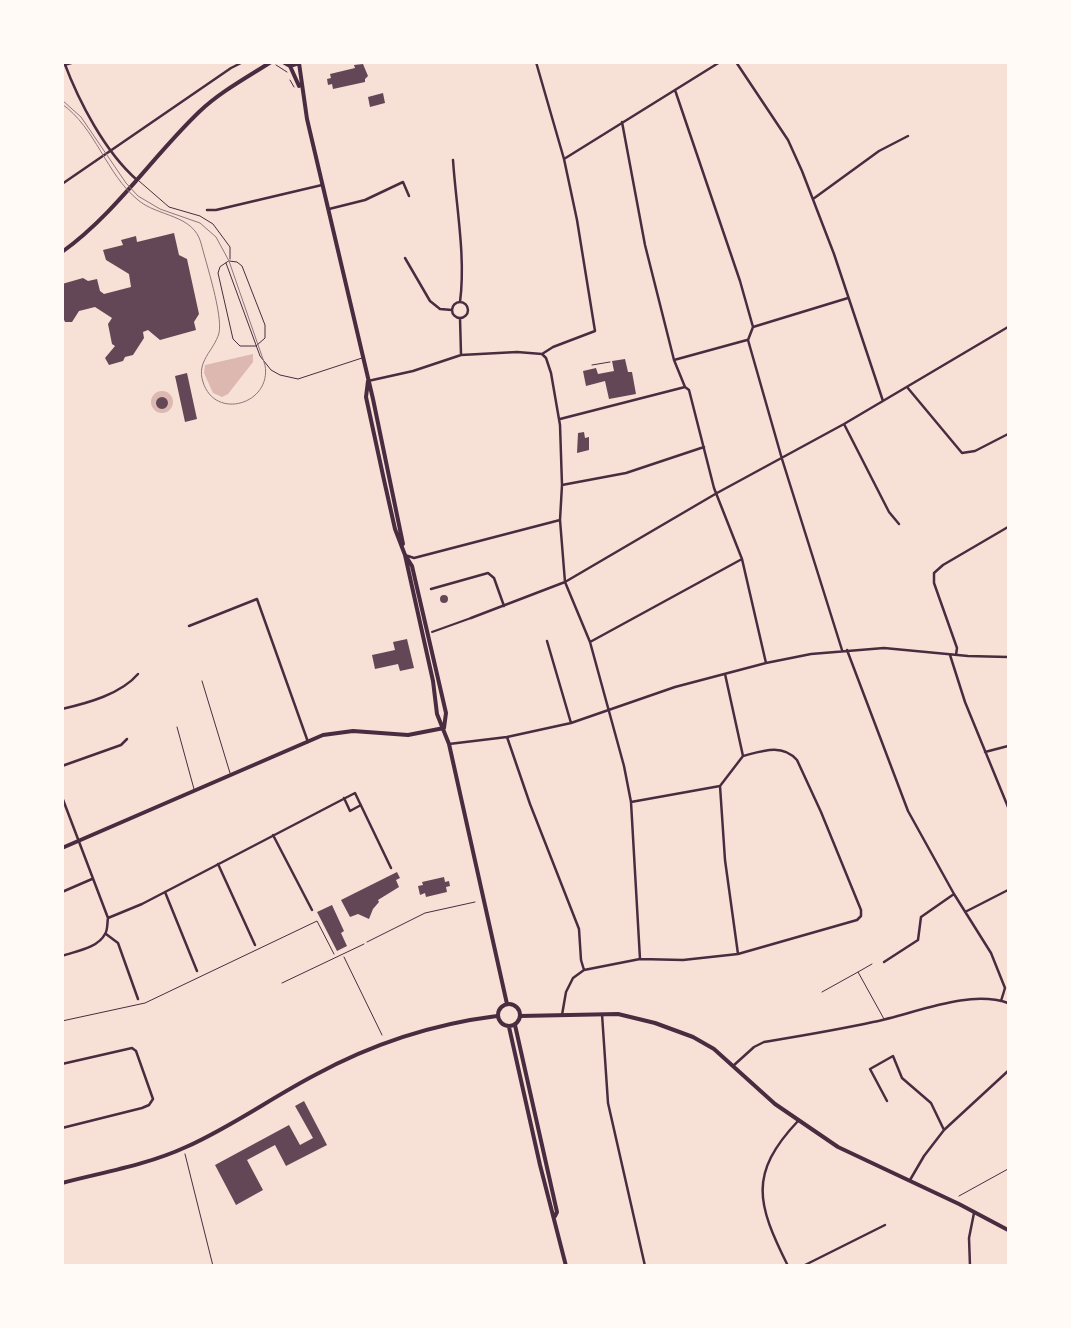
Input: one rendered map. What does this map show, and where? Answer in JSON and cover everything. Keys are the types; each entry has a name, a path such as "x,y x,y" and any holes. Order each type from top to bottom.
{"street":[{"path":"75,62 64,64 85,110 111,150 126,170 137,180"},
{"path":"62,184 231,68 243,62"},
{"path":"62,252 92,228 212,101 273,62"},
{"path":"283,62 290,66 301,91"},
{"path":"368,381 413,371 461,355 516,352 542,354 553,347 595,331 583,248 564,160 536,62"},
{"path":"564,160 720,62"},
{"path":"736,62 788,140 813,199 883,401"},
{"path":"290,66 299,63 301,91 327,209 375,407 400,523 403,546"},
{"path":"675,90 738,272 753,327 748,340 782,459 842,650"},
{"path":"622,122 645,245 674,360 685,387 689,390 717,493 742,559 766,663"},
{"path":"813,199 879,151 908,136"},
{"path":"453,160 457,213 462,238 460,302"},
{"path":"327,209 364,200 403,182 409,196"},
{"path":"207,210 216,210 322,185"},
{"path":"405,258 430,301 440,309 452,310"},
{"path":"753,327 848,298"},
{"path":"452,310 460,302"},
{"path":"460,302 467,306 468,310 466,315 460,318"},
{"path":"452,310 454,315 460,318"},
{"path":"460,318 461,355"},
{"path":"432,632 565,582 717,493 844,424 1008,327"},
{"path":"674,360 748,340"},
{"path":"542,354 546,358 551,373 560,419 562,485 560,520 565,582 590,642 624,766 631,802 640,959"},
{"path":"368,381 366,397 368,409 395,529 406,555 433,681 436,705 449,744 507,1004"},
{"path":"560,419 685,387"},
{"path":"906,387 962,453 975,451 1008,434"},
{"path":"368,409 375,407"},
{"path":"844,424 889,512 899,524"},
{"path":"562,485 626,473 704,447"},
{"path":"406,555 414,558 560,520"},
{"path":"956,655 957,648 934,583 934,573 943,565 1008,527"},
{"path":"406,555 412,566 446,713 444,728"},
{"path":"590,642 742,559"},
{"path":"431,589 488,573 493,576 504,606"},
{"path":"189,626 257,599 308,742"},
{"path":"547,641 571,723"},
{"path":"449,744 507,737 571,723 661,691 766,663 842,650 903,648 950,655 1008,657"},
{"path":"848,650 905,806 954,894 991,953 1005,988"},
{"path":"950,655 951,663 984,752 1008,807"},
{"path":"62,709 83,703 130,684 138,674"},
{"path":"725,674 743,756"},
{"path":"436,705 440,707 443,704"},
{"path":"62,848 308,742 337,732 408,735 444,728"},
{"path":"507,737 530,804 579,929 581,960 584,970"},
{"path":"62,766 121,745 127,739"},
{"path":"984,752 1008,746"},
{"path":"562,1015 566,992 573,978 584,970 640,959 689,960 738,954 857,920 861,916 861,910 822,812 797,760 788,752 778,749 743,756 720,786 724,859 738,954"},
{"path":"631,802 720,786"},
{"path":"108,918 165,892 355,793 391,868"},
{"path":"62,797 108,918 106,934 99,941 88,948 62,956"},
{"path":"344,798 350,810 361,805"},
{"path":"273,835 312,910"},
{"path":"218,864 255,945"},
{"path":"62,892 92,879"},
{"path":"965,912 1008,890"},
{"path":"165,892 197,971"},
{"path":"884,962 918,940 921,917 954,894"},
{"path":"106,934 118,943 138,999"},
{"path":"1001,1000 1008,985"},
{"path":"733,1066 754,1047 764,1042 884,1020 963,1000 1001,1000 1008,1003"},
{"path":"497,1016 501,1007 507,1004 516,1007 520,1016"},
{"path":"520,1016 602,1014 641,1019 693,1037 714,1049 798,1121 838,1147 1008,1230"},
{"path":"602,1014 608,1103 645,1266"},
{"path":"497,1016 502,1025 509,1026 515,1024 520,1016"},
{"path":"62,1183 138,1165 184,1148 211,1136 315,1075 359,1053 439,1026 497,1016"},
{"path":"515,1024 557,1212 555,1216"},
{"path":"509,1026 566,1266"},
{"path":"62,1064 132,1048 136,1051 153,1099 149,1105 62,1128"},
{"path":"888,1100 870,1069 893,1056 902,1078 931,1103 944,1130"},
{"path":"909,1181 924,1156 944,1130 1008,1071"},
{"path":"788,1266 772,1232 764,1202 762,1183 769,1157 798,1121"},
{"path":"970,1266 968,1238 974,1212"},
{"path":"803,1266 885,1225"}],"lane":[{"path":"137,180 169,207 200,216 213,224 230,247 230,260"},
{"path":"230,260 242,266 248,276 265,325 265,338 256,346 246,348 236,344 233,339 218,273 220,267 230,260"},
{"path":"226,262 260,356 271,370 289,378 306,378 363,358"},
{"path":"202,681 231,776"},
{"path":"177,727 194,792"},
{"path":"282,984 364,944"},
{"path":"822,992 872,964"},
{"path":"858,972 884,1020"}],"path":[{"path":"273,62 277,68 287,73"},
{"path":"592,366 610,362"},
{"path":"364,944 424,913 475,902"},
{"path":"62,1021 145,1003 317,921 336,957"},
{"path":"343,954 382,1035"},
{"path":"184,1148 213,1266"},
{"path":"959,1196 1008,1169"}],"shaded area":[{"path":"253,354 253,362 228,394 222,397 213,393 204,373 205,365"},
{"path":"162,391 172,398 173,402 166,412 162,413 152,406 151,402 158,392"}],"building":[{"path":"363,64 368,76 365,82 333,89 332,84 328,85 327,79 331,78 330,74 355,68 354,65"},
{"path":"383,93 385,103 370,107 368,97"},
{"path":"174,233 179,255 187,259 199,314 194,322 196,330 160,340 148,330 143,332 144,338 133,355 125,357 123,361 109,365 105,358 115,346 112,344 108,324 112,318 95,307 79,311 72,322 65,322 62,315 64,292 62,284 83,278 88,281 97,279 100,291 104,294 131,287 129,274 106,260 103,250 123,245 121,240 136,236 137,242"},
{"path":"625,359 628,372 632,372 636,394 609,399 605,381 586,386 583,371 596,368 598,374 614,371 612,361"},
{"path":"187,373 197,419 185,422 175,376"},
{"path":"160,397 164,397 168,403 164,409 160,409 156,405 156,401"},
{"path":"584,432 585,438 589,437 589,450 577,453 578,433"},
{"path":"444,595 448,599 444,603 440,599"},
{"path":"407,639 414,668 400,671 398,664 375,669 372,655 395,650 393,642"},
{"path":"397,872 400,878 396,880 399,887 378,900 379,902 373,909 369,919 358,914 350,917 341,900"},
{"path":"444,877 445,882 449,881 450,886 446,887 447,892 426,897 425,893 420,895 418,886 423,885 422,882"},
{"path":"332,905 344,931 341,933 347,946 337,951 317,912"},
{"path":"304,1101 327,1145 286,1166 275,1145 247,1160 263,1190 236,1205 215,1165 289,1125 300,1145 313,1138 295,1106"}],"tram line":[{"path":"62,100 81,117 126,183 138,196 160,209 200,223 216,237 229,261 265,365 265,379 260,390 252,398 241,403 230,404 219,401 209,394 203,382 202,368 217,339 220,325 213,289 197,234 191,226 183,221 146,206 138,200 117,177 84,125 62,104"}]}
